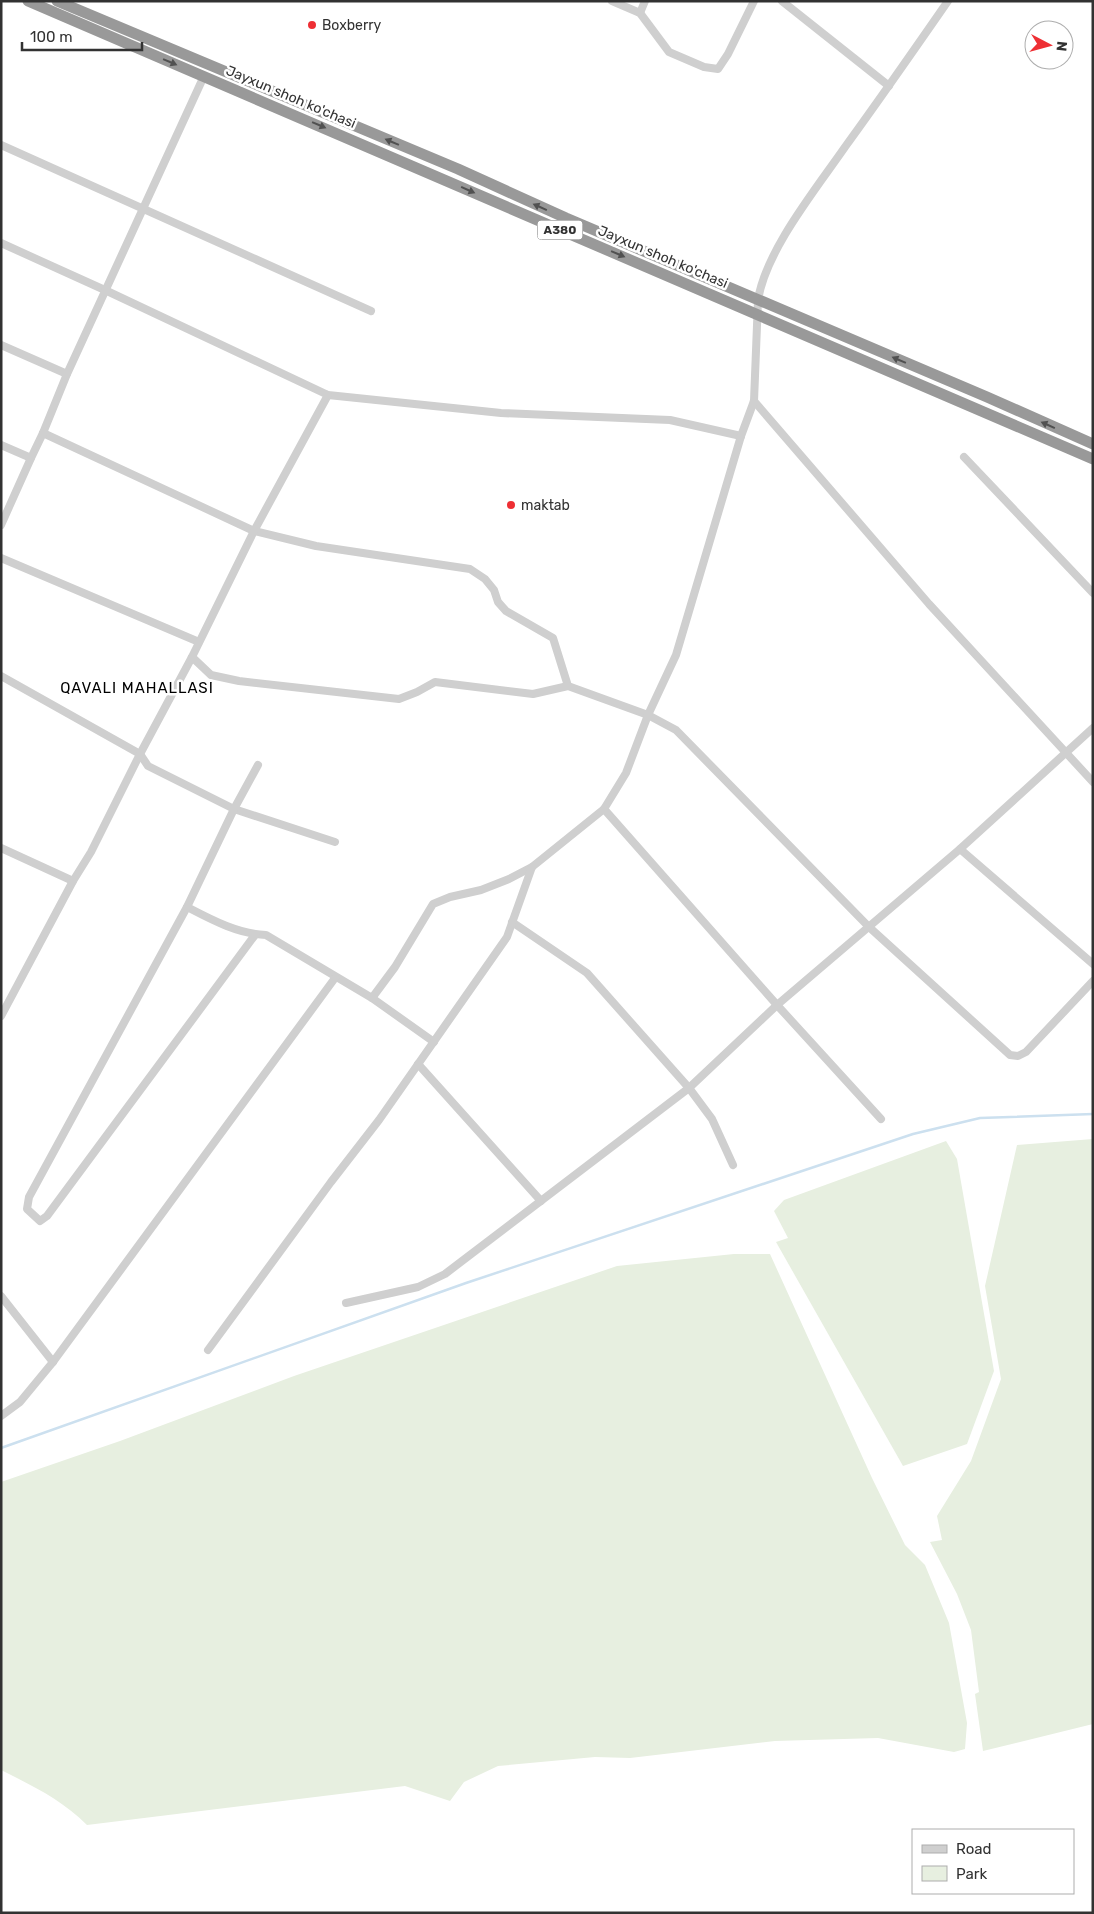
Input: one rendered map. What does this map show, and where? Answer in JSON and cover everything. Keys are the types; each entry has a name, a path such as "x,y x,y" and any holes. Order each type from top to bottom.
{"highway":[{"name":"Jayxun shoh ko'chasi","path":"28,1 1093,459"},
{"name":"Jayxun shoh ko'chasi","path":"57,1 78,6 1093,444"}],"street":[{"path":"612,1 640,13 669,52 704,67 718,69 728,54 754,1"},
{"path":"640,13 645,1"},
{"path":"782,1 889,86"},
{"path":"372,998 395,967 433,904 450,897 481,890 532,867 604,809 626,773 648,715 676,655 741,436 754,401 760,287 772,259 798,213 948,1"},
{"path":"1,525 43,434 67,374 107,291 204,76"},
{"path":"1,145 371,310"},
{"path":"1,243 328,395 501,413 670,420 741,436"},
{"path":"1,345 67,374"},
{"path":"1,1016 73,881 91,852 254,532 328,395"},
{"path":"754,401 928,604 1093,782"},
{"path":"43,434 254,532 316,546 470,569 485,579 494,590 498,602 506,611 553,638 568,686"},
{"path":"1,445 31,458"},
{"path":"964,457 1093,593"},
{"path":"1,558 199,642"},
{"path":"192,657 211,676 239,681 399,699 435,682 533,694 568,686 648,715 676,730 869,927 1010,1055 1018,1056 1026,1052 1093,981"},
{"path":"1,676 140,754 148,766 234,808 335,842"},
{"path":"346,1303 418,1286 445,1274 689,1088 777,1005 960,849 1093,728"},
{"path":"255,935 53,1208 40,1222 27,1209 28,1197 187,908 234,808 258,764"},
{"path":"604,809 880,1119"},
{"path":"1,848 73,881"},
{"path":"960,849 1093,964"},
{"path":"208,1350 434,1042 507,937 532,867"},
{"path":"187,908 226,927 255,935 266,935 335,978 372,998 434,1042"},
{"path":"512,922 587,973 689,1088 712,1119 733,1164"},
{"path":"1,1416 20,1402 53,1362 335,978"},
{"path":"418,1064 541,1201"},
{"path":"1,1296 53,1362"}],"green space":[{"path":"1093,1139 1093,1724 983,1751 975,1694 979,1692 971,1630 957,1594 930,1542 942,1540 937,1516 971,1461 1001,1379 985,1286 1017,1145"},
{"path":"946,1141 957,1159 994,1371 967,1444 903,1466 776,1242 788,1238 774,1211 784,1200"},
{"path":"734,1254 770,1254 872,1478 905,1545 925,1565 949,1623 967,1723 965,1749 954,1752 878,1738 775,1741 630,1758 595,1757 498,1766 464,1782 450,1801 405,1786 87,1825 68,1808 36,1788 1,1770 1,1482 120,1441 294,1376 617,1266"}],"waterway":[{"path":"1,1448 466,1283 913,1134 980,1118 1093,1114"}],"place":[{"name":"Boxberry","path":"312,25"},
{"name":"maktab","path":"511,505"}],"district":[{"name":"QAVALI MAHALLASI","path":"137,688"}]}
